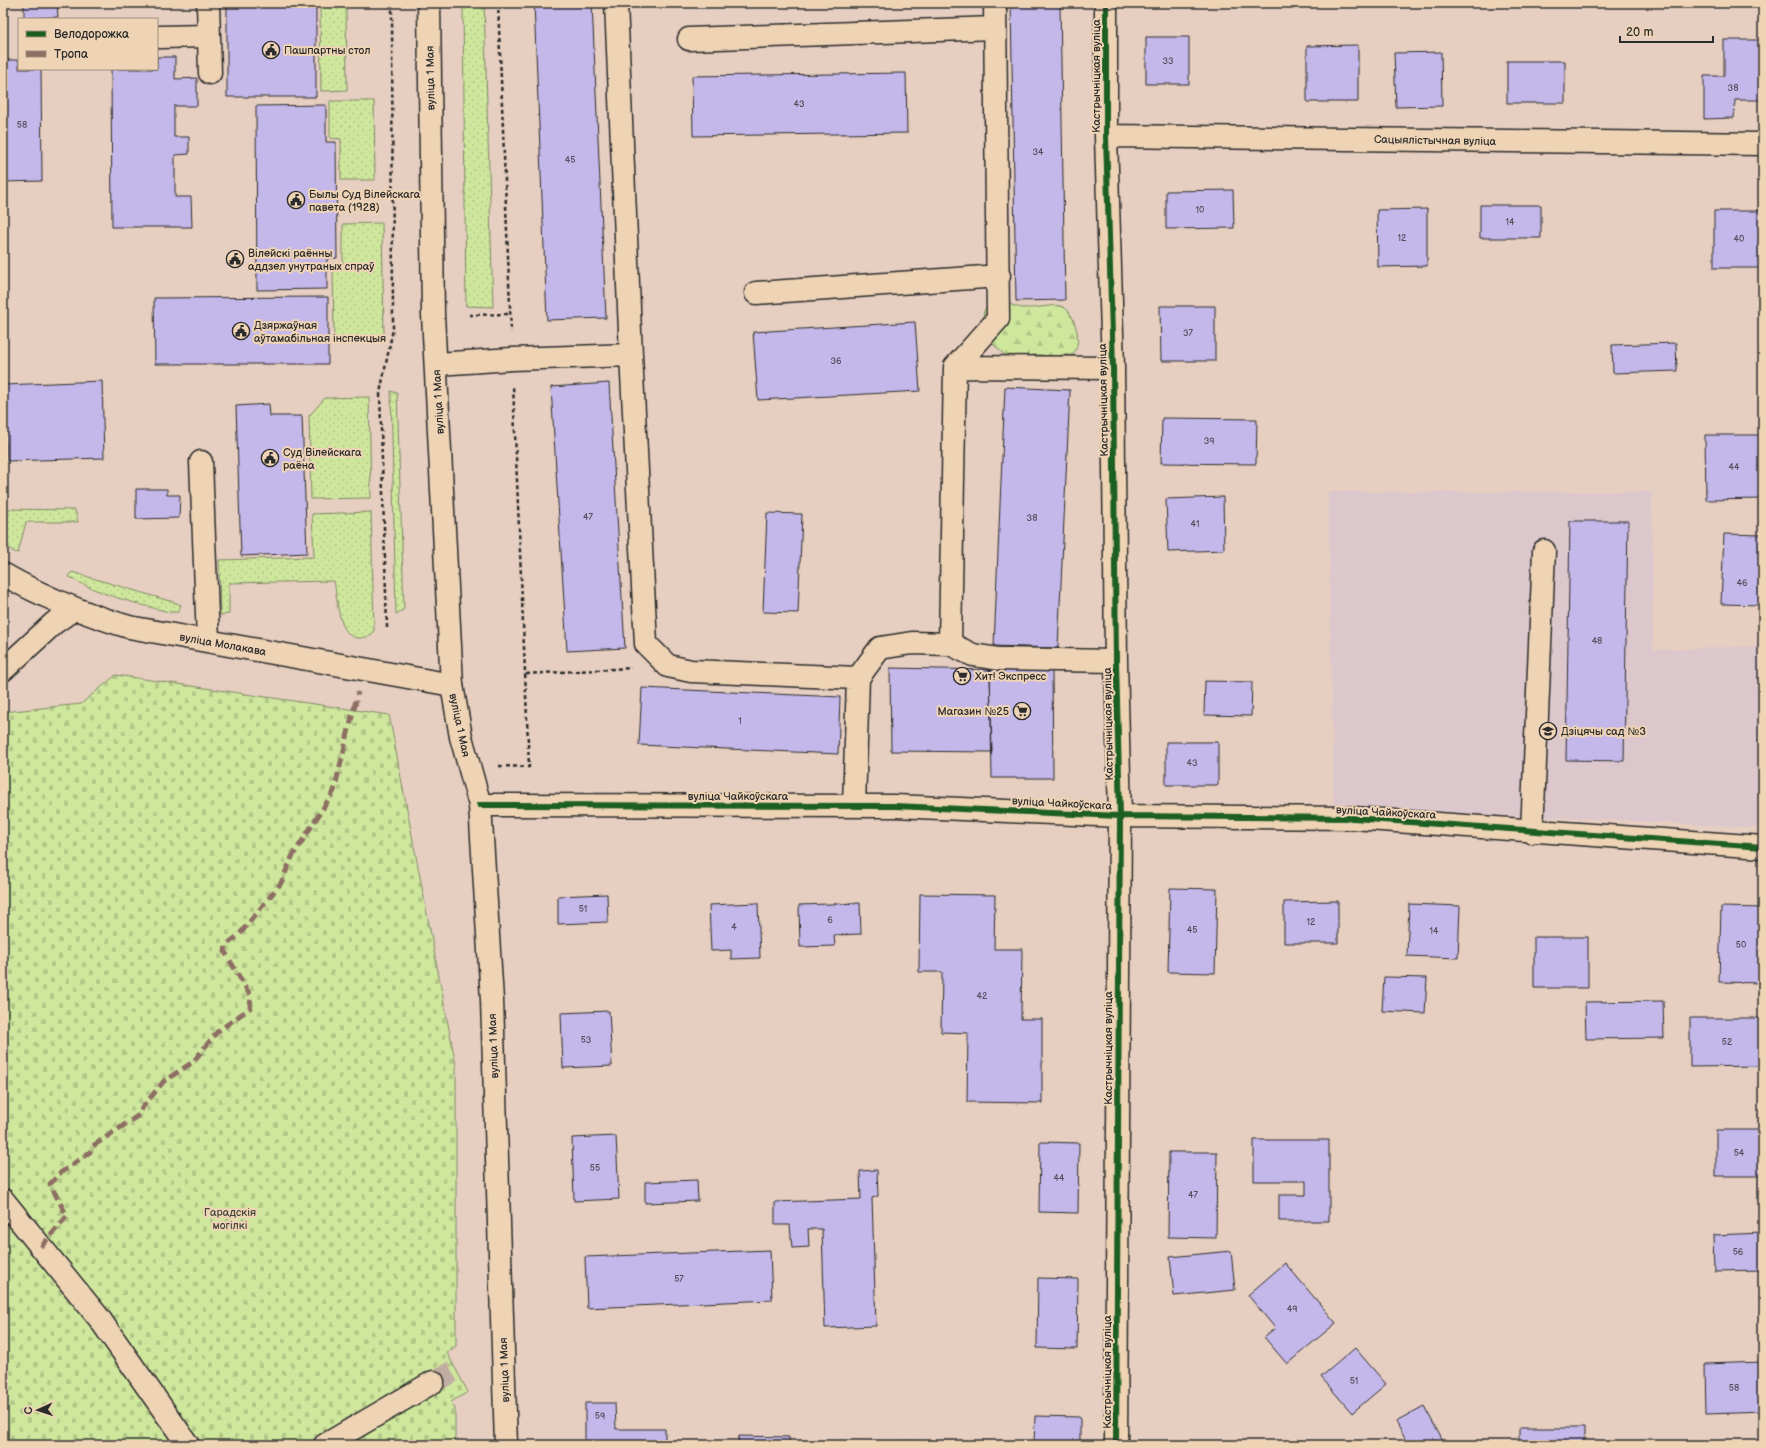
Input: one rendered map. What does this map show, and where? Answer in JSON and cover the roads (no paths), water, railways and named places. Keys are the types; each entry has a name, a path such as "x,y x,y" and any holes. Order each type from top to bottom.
{"street":[{"path":"208,3 210,72"},
{"name":"вуліца 1 Мая","path":"429,3 433,315 437,364 452,685 461,737 480,805 492,1000 506,1445"},
{"path":"616,3 631,355 646,644 668,666 691,671 858,678"},
{"path":"950,644 955,367 998,319 999,276 995,3"},
{"name":"Кастрычніцкая вуліца","path":"1106,3 1106,136 1113,368 1116,661 1120,816 1116,1445"},
{"path":"689,39 995,28"},
{"path":"160,37 208,36"},
{"name":"Сацыялістычная вуліца","path":"1106,136 1763,144"},
{"path":"756,293 999,276"},
{"path":"437,364 512,359 631,355"},
{"path":"955,367 1113,368"},
{"path":"201,462 208,640"},
{"path":"1532,832 1544,551"},
{"name":"вуліца Молакава","path":"3,574 27,588 74,609 129,627 452,685"},
{"path":"3,670 54,623 74,609"},
{"path":"854,806 858,678 880,648 912,643 950,644 973,655 999,659 1116,661"},
{"name":"вуліца Чайкоўскага","path":"480,805 895,806 1120,816 1353,818 1532,832 1763,847"},
{"path":"3,1200 99,1318 188,1445"},
{"path":"325,1445 433,1382"}],"tunnel":[{"path":"433,1382 460,1368"}],"place":[{"name":"Пашпартны стол","path":"271,50"},
{"name":"Былы Суд Вілейскага павета (1928)","path":"296,200"},
{"name":"Вілейскі раённы аддзел унутраных спраў","path":"235,259"},
{"name":"Дзяржаўная аўтамабільная інспекцыя","path":"241,331"},
{"name":"Суд Вілейскага раёна","path":"270,458"},
{"name":"Хит! Экспресс","path":"962,676"},
{"name":"Магазин №25","path":"1022,711"},
{"name":"Дзіцячы сад №3","path":"1548,731"}],"park label":[{"name":"Гарадскія могілкі","path":"230,1218"}]}
